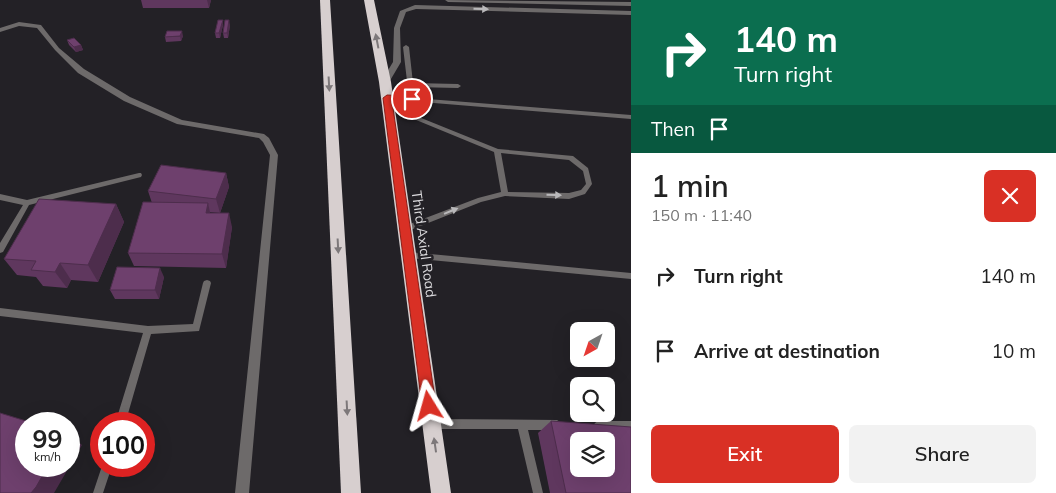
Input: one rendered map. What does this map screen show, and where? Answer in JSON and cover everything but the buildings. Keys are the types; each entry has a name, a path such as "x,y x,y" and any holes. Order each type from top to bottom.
{"highway":[{"path":"325,0 351,493"},
{"name":"Third Axial Road","path":"369,0 385,82 441,493"}],"street":[{"path":"448,0 631,4"},
{"path":"570,2 579,13"},
{"path":"385,82 397,62 397,28 403,12 415,7 631,13"},
{"path":"0,30 19,24 39,26 68,61 108,90 149,110 180,122 261,136 266,140 274,155 242,493"}],"lane":[{"path":"406,47 412,85 412,99"},
{"path":"412,85 458,86"},
{"path":"388,103 412,99 631,117"},
{"path":"388,103 497,152 571,158 586,170 589,184 583,192 569,196 505,194 480,200 405,229"},
{"path":"497,152 505,194"},
{"path":"0,197 27,203 139,175"},
{"path":"0,250 27,203"},
{"path":"409,255 631,276"},
{"path":"0,312 115,324 148,330 196,328 207,283"},
{"path":"124,412 148,330"},
{"path":"432,424 572,426"},
{"path":"522,425 538,493"},
{"path":"592,426 631,426"},
{"path":"98,493 103,477"}],"route":[{"path":"412,99 387,98 429,406"}]}
